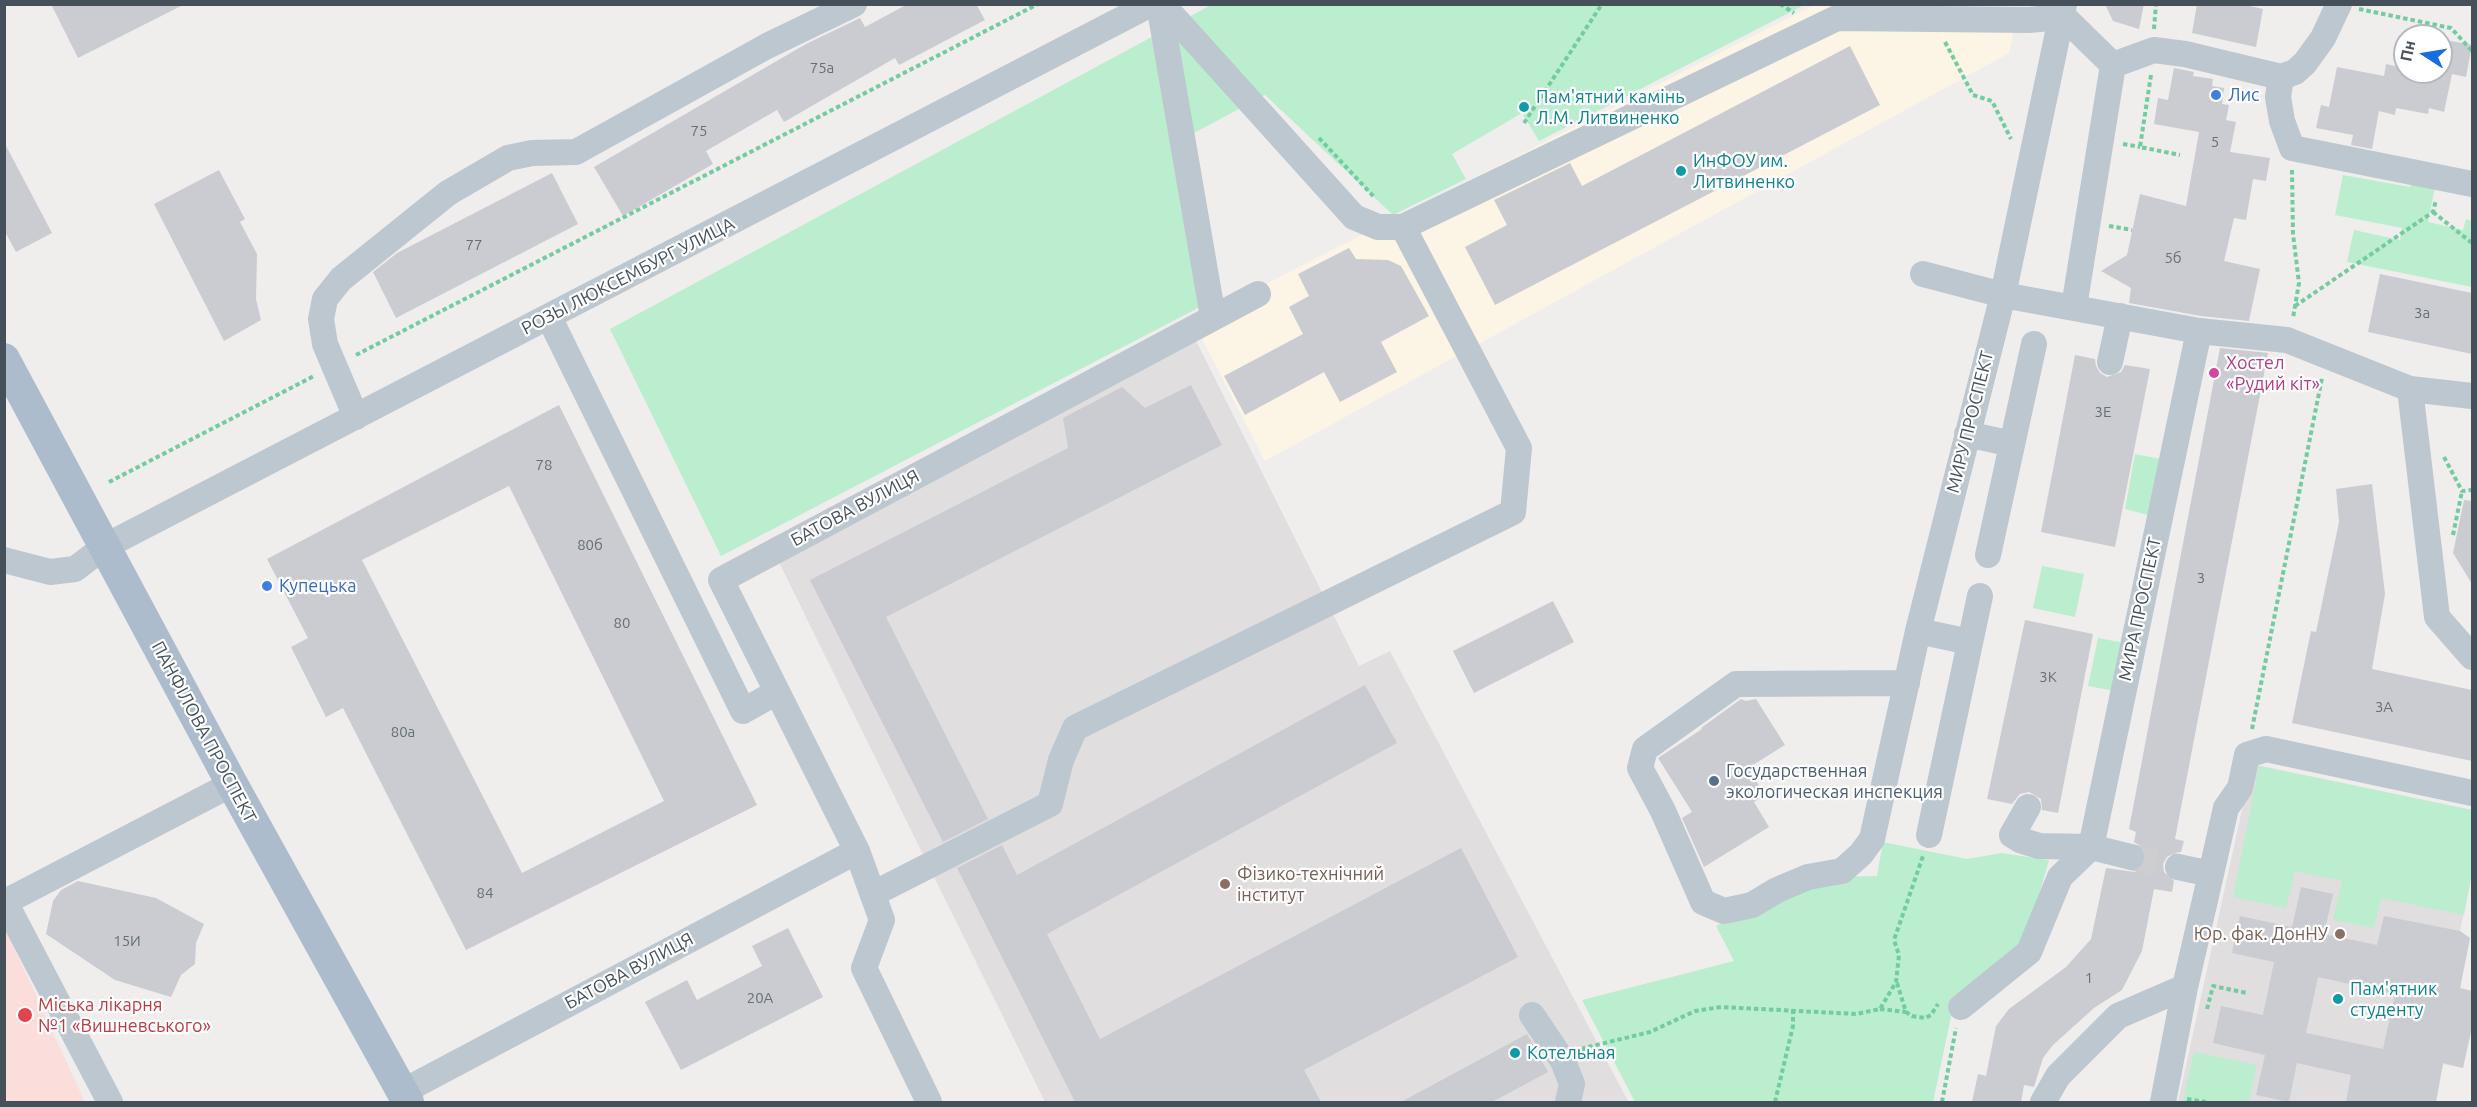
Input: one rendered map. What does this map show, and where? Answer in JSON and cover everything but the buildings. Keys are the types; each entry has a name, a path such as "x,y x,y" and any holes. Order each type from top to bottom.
{"main road":[{"name":"ПАНФІЛОВА ПРОСПЕКТ","path":"4,358 232,784 405,1097"}],"street":[{"path":"356,417 325,344 321,319 325,299 341,279 448,193 508,158 532,153 576,152 767,46 854,4"},
{"name":"РОЗЫ ЛЮКСЕМБУРГ УЛИЦА","path":"4,560 50,572 75,569 104,548 1151,4"},
{"path":"1161,4 1354,216 1378,227 1403,227 1837,18 2029,20 2063,11 2067,20 2113,65"},
{"path":"1161,4 1213,317"},
{"path":"2113,65 2154,50 2185,54 2281,77 2295,72 2305,63 2323,38 2339,4"},
{"name":"МИРУ ПРОСПЕКТ","path":"1906,683 1736,684 1645,749 1640,768 1671,828 1703,902 1724,911 1752,905 1777,890 1808,877 1842,871 1872,839 1918,631 2003,295 2063,11"},
{"path":"2074,307 2113,65"},
{"path":"2281,77 2278,97 2282,121 2292,148 2472,184"},
{"path":"873,894 1050,804 1061,760 1075,728 1513,512 1519,448 1403,227"},
{"path":"1923,274 2003,295 2199,331 2287,340 2410,389 2472,396"},
{"name":"БАТОВА ВУЛИЦЯ","path":"686,595 721,580 1258,294"},
{"path":"2110,362 2120,316"},
{"path":"549,317 743,711 777,692"},
{"name":"МИРА ПРОСПЕКТ","path":"2091,847 2199,331"},
{"path":"1988,555 2034,344"},
{"path":"2410,389 2437,617 2472,657"},
{"path":"1967,434 2012,444"},
{"path":"721,580 857,851 882,920 864,968 929,1102"},
{"path":"1929,835 1980,596"},
{"path":"1918,631 1970,642"},
{"path":"2163,1102 2185,987 2226,808 2240,788 2247,755 2266,749 2472,793"},
{"path":"110,1102 5,902 232,784"},
{"path":"2028,807 2012,835 2020,840 2039,846 2091,847 2131,856"},
{"path":"1951,1003 2029,952 2060,877 2091,847"},
{"name":"БАТОВА ВУЛИЦЯ","path":"405,1097 857,851"},
{"path":"2178,867 2211,874"},
{"path":"2043,1102 2058,1076 2118,1016 2185,987"},
{"path":"1532,1015 1563,1061 1572,1084 1568,1102"}],"path":[{"path":"109,482 1038,4"},
{"path":"1524,123 1602,4"},
{"path":"2339,4 2451,28 2472,51"},
{"path":"1934,20 1973,95 1992,101 2028,174"},
{"path":"2140,147 2154,50"},
{"path":"2129,145 2180,155"},
{"path":"2287,340 2299,283 2293,234 2292,148"},
{"path":"2295,306 2433,212 2441,178"},
{"path":"2433,212 2472,243"},
{"path":"2247,755 2326,357"},
{"path":"1880,1009 1896,982 1899,955 1894,940 1916,883 1929,835"},
{"path":"1896,982 1906,1012"},
{"path":"2205,1020 2213,986 2247,993"},
{"path":"1567,1071 1584,1048 1650,1032 1695,1011 1721,1007 1856,1014 1880,1009 1906,1012 1912,1016 1925,1018 1951,1003"},
{"path":"1942,1102 1951,1003"},
{"path":"1775,1102 1793,1026 1793,1009"},
{"path":"2189,1089 2187,1099 2206,1102"}],"shaded area":[{"path":"1814,5 2017,16 2009,53 1265,461 1193,321"},
{"name":"Фізико-технічний інститут","path":"1188,325 1359,666 1390,651 1628,1101 1045,1102 768,540"},
{"name":"Юр. фак. ДонНУ","path":"2252,764 2472,810 2472,873 2460,931 2470,938 2460,988 2472,991 2472,1026 2463,1068 2443,1064 2436,1102 2178,1102"},
{"name":"Міська лікарня №1 «Вишневського»","path":"5,928 85,1102 5,1102"}],"green space":[{"path":"1211,5 1804,5 1539,141 1522,113 1452,154 1466,179 1393,215 1265,95 1194,133 1221,296 721,556 610,329"},
{"path":"2343,175 2410,187 2413,177 2436,182 2428,222 2463,230 2466,219 2472,221 2472,287 2347,262 2354,230 2400,240 2402,228 2335,215"},
{"path":"2135,454 2171,461 2160,518 2125,509"},
{"path":"2042,566 2084,574 2075,617 2033,608"},
{"path":"2098,638 2125,643 2115,691 2088,686"},
{"path":"2259,766 2472,810 2472,873 2464,915 2381,898 2374,928 2333,920 2342,881 2295,871 2286,908 2233,897"},
{"path":"1883,842 1967,859 2002,853 2049,860 2024,947 1953,1007 1933,1102 1635,1102 1582,1000 1734,961 1716,926 1752,906 1829,877 1877,876"},
{"path":"2194,1052 2257,1065 2248,1102 2183,1102"}],"tunnel":[{"path":"2131,857 2178,867"}],"place":[{"name":"Лис","path":"2216,95"},
{"name":"Пам'ятний камінь Л.М. Литвиненко","path":"1524,107"},
{"name":"ИнФОУ им. Литвиненко","path":"1681,171"},
{"name":"Хостел «Рудий кіт»","path":"2214,373"},
{"name":"Купецька","path":"267,586"},
{"name":"Государственная экологическая инспекция","path":"1714,781"},
{"name":"Фізико-технічний інститут","path":"1225,884"},
{"name":"Юр. фак. ДонНУ","path":"2340,934"},
{"name":"Пам'ятник студенту","path":"2338,999"},
{"name":"Міська лікарня №1 «Вишневського»","path":"25,1015"},
{"name":"Котельная","path":"1515,1053"}]}
